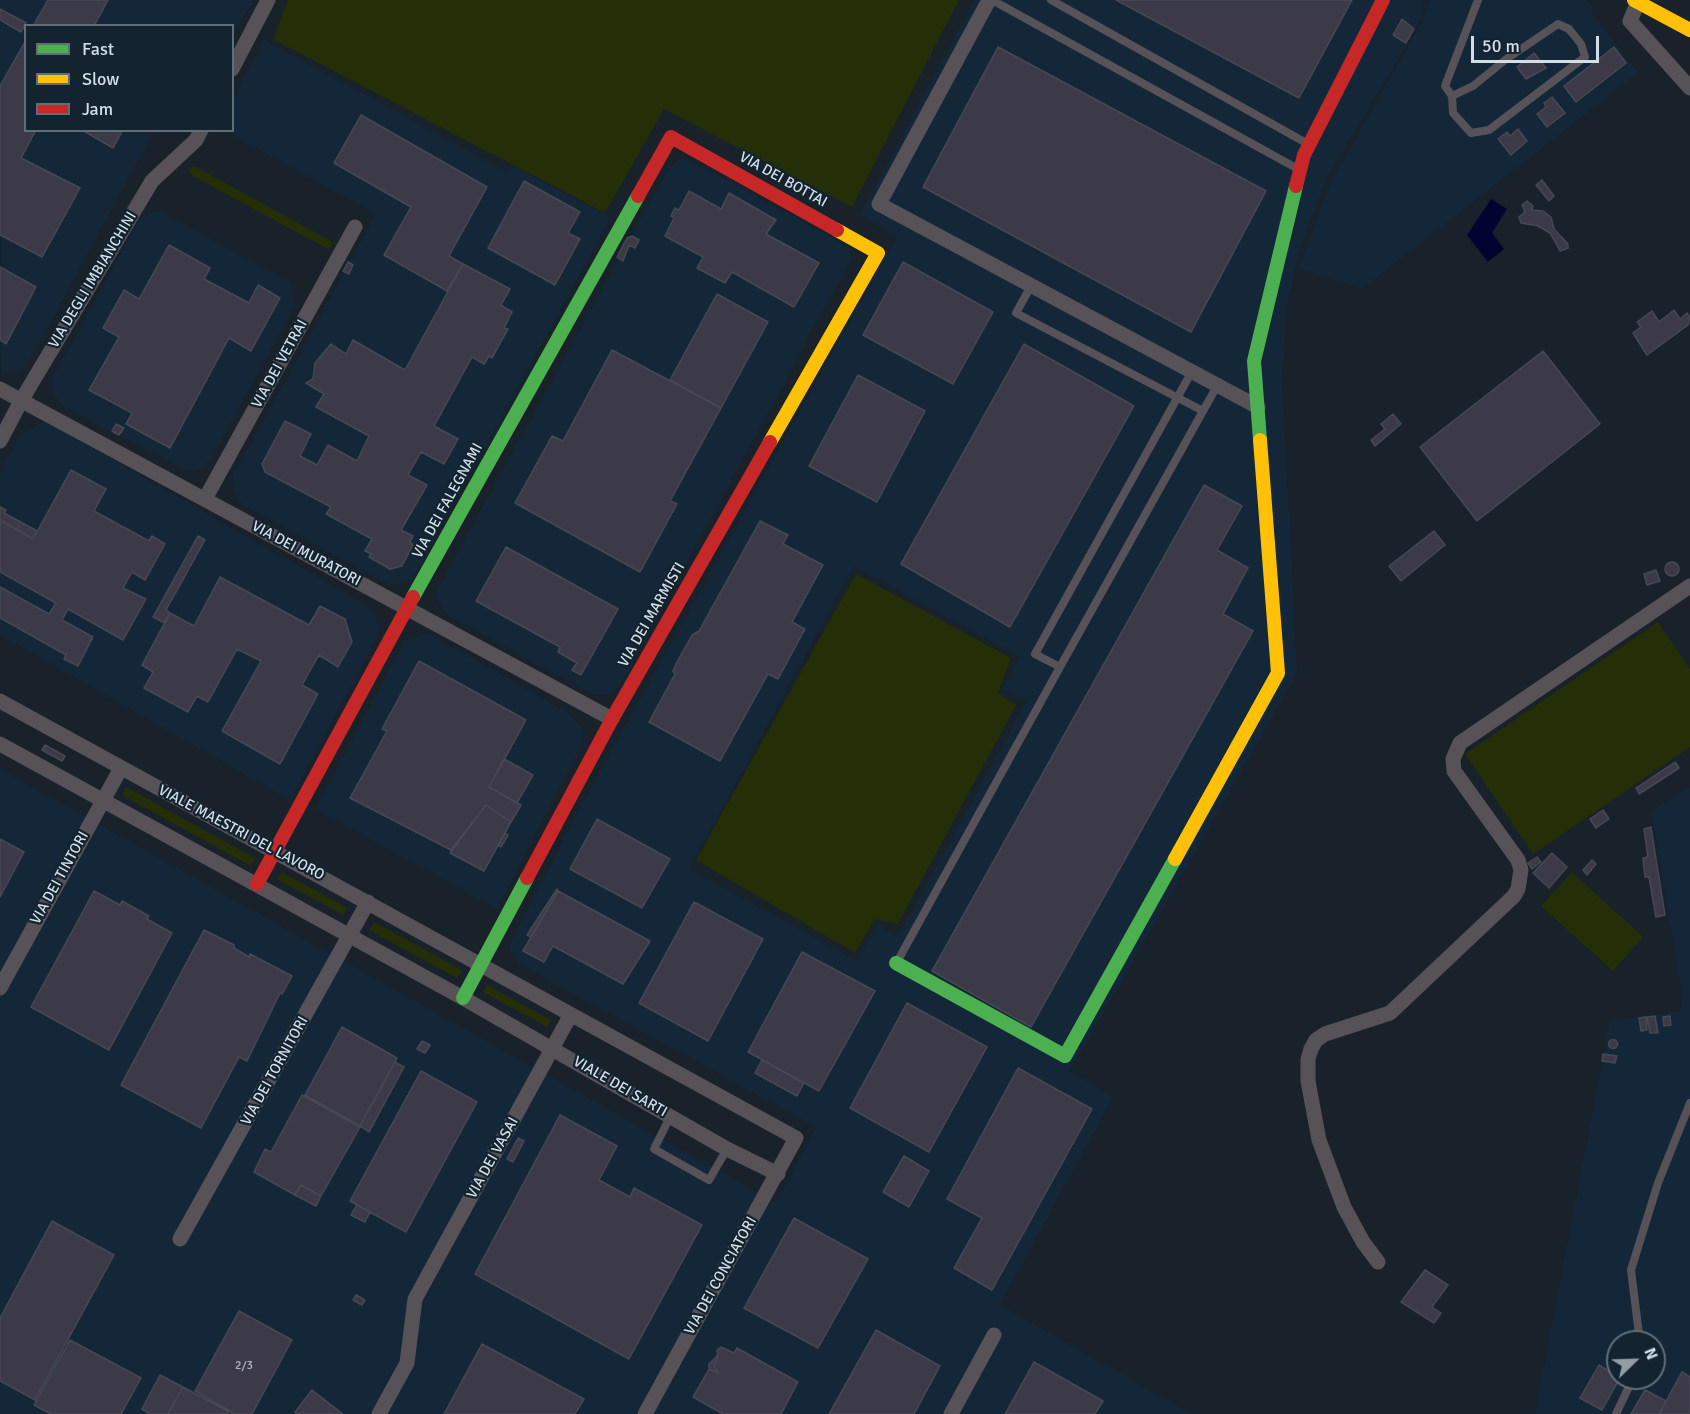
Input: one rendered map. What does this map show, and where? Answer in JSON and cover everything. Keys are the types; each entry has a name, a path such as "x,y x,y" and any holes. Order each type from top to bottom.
{"street":[{"path":"234,65 268,0"},
{"path":"990,0 879,204 1258,407"},
{"path":"896,963 1065,1056 1278,673 1254,361 1300,170 1309,145 1383,0"},
{"path":"1690,30 1636,1 1630,21 1690,88"},
{"name":"VIA DEGLI IMBIANCHINI","path":"0,441 21,400 152,181 196,140 200,132"},
{"name":"VIA DEI BOTTAI","path":"671,137 878,253"},
{"name":"VIA DEI FALEGNAMI","path":"257,884 407,609 671,137"},
{"name":"VIA DEI VETRAI","path":"204,499 355,227"},
{"name":"VIA DEI MARMISTI","path":"463,998 612,719 878,253"},
{"name":"VIA DEI MURATORI","path":"0,389 612,719"},
{"path":"1378,1262 1352,1222 1322,1149 1308,1081 1308,1059 1311,1049 1316,1040 1325,1034 1390,1013 1514,896 1518,889 1521,870 1518,860 1455,771 1453,759 1460,743 1690,586"},
{"name":"VIALE MAESTRI DEL LAVORO","path":"0,701 482,965"},
{"path":"0,744 463,998"},
{"name":"VIA DEI TINTORI","path":"0,988 121,768"},
{"name":"VIA DEI TORNITORI","path":"180,1239 351,937 368,902"},
{"path":"482,965 570,1016"},
{"name":"VIALE DEI SARTI","path":"463,998 727,1149 778,1174"},
{"name":"VIA DEI VASAI","path":"379,1414 407,1363 415,1299 570,1016"},
{"name":"VIA DEI CONCIATORI","path":"570,1016 796,1138 645,1414"},
{"path":"951,1414 994,1335"}],"lane":[{"path":"990,0 1300,170"},
{"path":"1051,0 1309,145"},
{"path":"1452,96 1473,86 1505,60 1558,24 1569,29 1581,44 1585,57 1488,130 1471,133 1453,113 1452,96 1445,86 1478,0"},
{"path":"1031,286 1016,313 1203,411"},
{"path":"1060,667 1035,654 1191,373"},
{"path":"896,963 1217,386"},
{"path":"1638,1330 1631,1270 1658,1183 1690,1103"},
{"path":"670,1117 654,1149 709,1180 727,1149"},
{"path":"1616,1414 1627,1390"}],"shaded area":[{"path":"0,0 253,0 234,33 234,24 24,24 24,132 153,132 26,367 16,372 1,374"},
{"path":"975,0 1424,0 1422,16 1327,178 1301,244 1287,303 1282,378 1297,674 1069,1072 1114,1096 1000,1305 1192,1414 0,1414 0,769 776,1203 816,1127 519,964 511,953 511,941 579,809 897,236 860,215","holes":["854,566 1020,657 1002,688 1027,701 898,936 877,925 857,961 689,869"]},
{"path":"1430,0 1584,0 1593,5 1592,13 1638,73 1362,289 1299,269 1331,181 1424,19"},
{"path":"264,40 507,172 512,165 611,218 416,573 407,582 396,585 385,583 243,505 235,495 232,484 234,474 376,214 238,138 232,132 234,132 234,96"},
{"path":"684,157 849,247 851,259 619,688 611,694 593,695 448,615 437,600 437,590 669,167"},
{"path":"1491,199 1507,209 1492,233 1504,249 1488,262 1467,235"},
{"path":"161,212 288,281 295,298 294,307 211,459 200,469 192,471 183,469 63,406 54,395 52,386 53,377 139,220 152,213"},
{"path":"42,423 49,423 366,605 374,613 378,627 377,638 290,800 0,635 0,471 19,436"},
{"path":"428,633 569,713 583,730 584,741 497,909 316,809 404,641"},
{"path":"1690,787 1690,1414 1535,1414 1610,1020 1680,1012 1682,992 1651,811"}],"green space":[{"path":"288,0 959,0 852,207 664,109 605,213 273,39"},
{"path":"194,166 331,241 331,247 326,248 191,175 189,169"},
{"path":"856,574 1011,658 998,693 1016,705 898,924 875,919 855,953 696,860"},
{"path":"1658,622 1690,669 1690,747 1533,854 1465,754"},
{"path":"126,787 255,858 251,866 122,795"},
{"path":"282,872 347,908 343,915 277,879"},
{"path":"1572,872 1643,937 1613,971 1541,906"},
{"path":"374,922 462,970 457,978 369,930"},
{"path":"487,985 551,1020 547,1027 483,992"}],"building":[{"path":"48,0 108,0 95,24 34,24"},
{"path":"1116,0 1352,0 1299,98"},
{"path":"0,9 26,23 21,32 0,20"},
{"path":"1402,19 1414,29 1406,43 1393,35"},
{"path":"24,44 24,132 35,132 21,158 80,188 42,257 0,235 0,86"},
{"path":"998,47 1266,191 1191,332 923,187"},
{"path":"1614,47 1626,63 1576,102 1564,86"},
{"path":"1534,53 1546,68 1526,79 1517,67"},
{"path":"1552,97 1565,113 1547,127 1537,114 1546,107 1544,103"},
{"path":"361,115 487,187 449,256 463,264 447,291 384,255 411,207 334,163"},
{"path":"1518,129 1527,141 1511,155 1498,139 1507,132 1510,136"},
{"path":"85,132 122,132 113,148"},
{"path":"1542,180 1554,196 1549,201 1536,185"},
{"path":"524,181 580,212 568,233 580,239 555,285 488,248"},
{"path":"689,191 721,209 729,193 776,220 766,234 819,263 794,307 732,272 725,283 697,268 703,257 665,236 674,218 671,216 675,208 679,210"},
{"path":"1527,201 1533,206 1532,210 1543,211 1551,217 1554,229 1568,244 1568,248 1560,251 1550,233 1538,226 1521,223 1519,217 1525,212 1522,205"},
{"path":"632,236 639,240 635,248 629,245 623,261 617,257 627,238"},
{"path":"169,245 210,268 204,279 249,303 258,285 280,298 251,351 229,338 170,448 126,424 132,413 89,390 119,337 103,328 124,290 139,299"},
{"path":"348,262 353,265 349,274 343,271"},
{"path":"903,262 993,312 953,384 863,335"},
{"path":"463,264 510,289 501,305 512,312 504,328 508,329 492,358 489,356 484,364 472,357 434,426 458,439 444,464 421,452 408,475 427,485 401,530 413,536 410,542 413,545 402,566 390,569 369,557 371,554 365,551 372,539 326,514 331,507 265,472 262,464 285,421 311,434 300,456 317,465 328,445 357,461 369,436 316,407 324,394 306,383 313,379 315,363 331,344 346,354 353,340 405,370"},
{"path":"0,267 36,287 6,344 0,340"},
{"path":"717,294 768,322 721,408 670,380"},
{"path":"1674,310 1680,319 1687,313 1690,317 1688,325 1647,355 1633,333 1641,327 1637,322 1652,311 1659,322"},
{"path":"1024,344 1134,406 1010,627 901,564"},
{"path":"612,350 721,408 670,501 677,504 640,572 515,503 552,436 563,441"},
{"path":"1543,351 1600,424 1477,521 1420,447"},
{"path":"858,375 925,411 877,502 809,466"},
{"path":"1393,414 1401,424 1375,446 1371,440 1385,429 1381,424"},
{"path":"116,424 124,428 119,435 112,431"},
{"path":"71,470 106,489 94,511 149,541 152,536 165,544 145,580 132,572 123,588 146,599 123,640 68,609 62,620 93,637 78,666 64,659 66,655 0,618 0,587 49,614 56,603 0,572 0,520 33,539"},
{"path":"1204,485 1242,506 1217,550 1248,568 1223,614 1253,631 1031,1027 932,971"},
{"path":"0,507 6,510 4,513 37,531 33,539 0,520"},
{"path":"760,521 788,535 783,544 823,565 792,622 805,629 778,679 768,674 720,761 649,722 675,674 673,671 677,662 692,635 699,631"},
{"path":"1434,531 1445,545 1401,581 1389,566"},
{"path":"198,536 205,540 166,610 170,613 165,623 153,617"},
{"path":"506,547 618,609 581,675 572,670 577,663 558,652 560,647 476,601"},
{"path":"1672,562 1677,564 1679,569 1677,574 1672,576 1667,574 1665,569 1667,564"},
{"path":"1656,570 1660,581 1647,585 1644,574"},
{"path":"220,577 309,625 320,606 345,619 352,642 338,667 319,655 302,685 318,694 280,764 222,731 261,661 237,649 208,702 197,696 188,712 144,688 153,672 142,665 170,613 194,626"},
{"path":"419,661 526,720 489,787 521,805 511,822 486,805 451,850 350,798 387,731 382,729"},
{"path":"45,745 65,756 62,761 42,750"},
{"path":"504,759 533,775 517,803 489,787"},
{"path":"1675,762 1679,768 1639,794 1636,788"},
{"path":"486,805 511,822 484,871 450,853"},
{"path":"1603,810 1609,819 1596,828 1590,819"},
{"path":"597,819 670,859 642,908 570,869"},
{"path":"1651,827 1665,915 1656,917 1649,877 1645,877 1643,858 1648,857 1644,829"},
{"path":"505,833 508,835 501,847 498,845"},
{"path":"0,839 24,852 0,897"},
{"path":"1552,853 1567,867 1549,888 1533,873"},
{"path":"1537,857 1541,862 1532,869 1528,863"},
{"path":"1592,860 1596,864 1587,875 1583,870"},
{"path":"557,889 558,891 531,937 527,935"},
{"path":"94,891 120,905 122,901 149,916 147,919 172,933 109,1050 31,1007"},
{"path":"558,891 650,941 623,984 553,946 544,962 523,951"},
{"path":"694,902 763,939 708,1041 639,1003"},
{"path":"204,930 234,945 234,948 249,957 250,954 292,976 282,994 280,993 247,1061 239,1057 201,1128 121,1085"},
{"path":"802,952 875,991 819,1091 748,1052"},
{"path":"907,1003 987,1047 929,1152 850,1108"},
{"path":"1655,1016 1658,1033 1650,1033 1647,1017"},
{"path":"1670,1016 1671,1025 1664,1026 1663,1017"},
{"path":"1646,1017 1647,1030 1641,1031 1639,1018"},
{"path":"342,1027 397,1058 360,1126 305,1095"},
{"path":"1613,1039 1618,1044 1613,1049 1608,1044"},
{"path":"422,1041 430,1045 425,1053 417,1049"},
{"path":"1603,1054 1617,1056 1615,1063 1602,1061"},
{"path":"762,1060 804,1083 797,1096 755,1073"},
{"path":"395,1062 404,1067 369,1132 360,1126"},
{"path":"1018,1068 1092,1109 992,1290 954,1268 982,1218 947,1199"},
{"path":"421,1071 477,1102 406,1232 350,1201"},
{"path":"302,1095 360,1127 321,1196 301,1185 295,1195 254,1172 265,1149 271,1152"},
{"path":"560,1115 617,1146 599,1180 630,1197 634,1188 702,1225 629,1359 475,1274"},
{"path":"518,1138 524,1141 513,1162 507,1159"},
{"path":"904,1156 929,1171 909,1207 883,1192"},
{"path":"301,1185 321,1196 316,1206 295,1195"},
{"path":"357,1205 370,1212 365,1222 351,1215"},
{"path":"794,1218 868,1259 818,1348 744,1308"},
{"path":"52,1221 114,1255 35,1400 0,1381 0,1318"},
{"path":"1425,1270 1448,1285 1432,1307 1441,1313 1434,1323 1401,1302"},
{"path":"356,1295 365,1300 362,1305 353,1300"},
{"path":"239,1311 292,1340 252,1414 231,1414 232,1412 195,1391"},
{"path":"876,1330 940,1366 914,1414 829,1414"},
{"path":"70,1340 141,1378 121,1414 51,1414 34,1405"},
{"path":"482,1344 584,1399 575,1414 444,1414"},
{"path":"721,1347 734,1353 737,1348 798,1382 781,1414 723,1414 693,1397 709,1369 718,1373 714,1365 718,1357 717,1350"},
{"path":"717,1356 714,1365 718,1373 709,1369 709,1364"},
{"path":"1034,1362 1103,1401 1095,1414 1005,1414"},
{"path":"1599,1365 1606,1369 1606,1390 1613,1390 1602,1410 1580,1398"},
{"path":"1682,1372 1690,1377 1690,1414 1659,1414"},
{"path":"160,1375 183,1387 168,1414 150,1414 142,1409"},
{"path":"183,1387 229,1412 228,1414 168,1414"},
{"path":"312,1390 343,1414 297,1414 295,1412"},
{"path":"1645,1390 1666,1401 1659,1414 1631,1414"}],"traffic: fast":[{"path":"1260,440 1254,361 1296,186"},
{"path":"413,597 638,196"},
{"path":"896,963 1065,1056 1175,859"},
{"path":"463,998 527,878"}],"traffic: slow":[{"path":"1634,0 1690,30"},
{"path":"770,442 878,253 837,230"},
{"path":"1175,859 1278,673 1260,440"}],"traffic: jam":[{"path":"1296,186 1304,155 1383,0"},
{"path":"638,196 671,137 837,230"},
{"path":"527,878 612,719 770,442"},
{"path":"257,884 413,597"}]}
